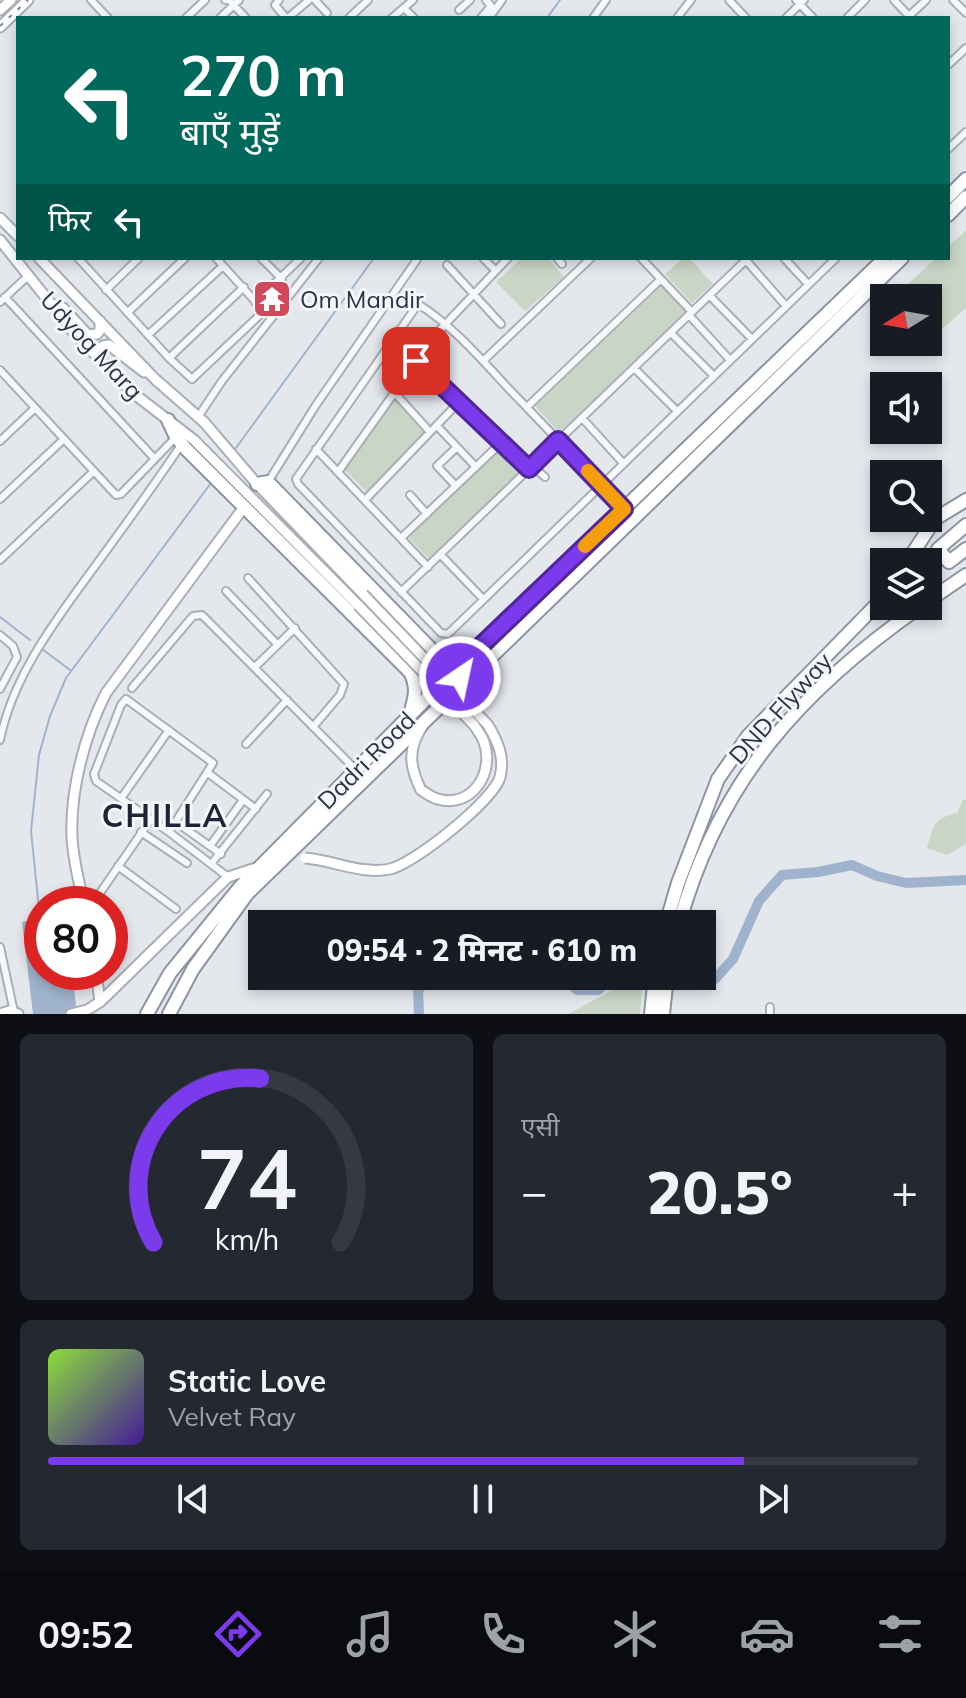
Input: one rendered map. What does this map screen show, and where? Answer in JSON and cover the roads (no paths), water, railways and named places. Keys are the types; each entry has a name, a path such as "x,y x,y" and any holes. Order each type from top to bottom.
{"highway":[{"path":"950,195 966,179"},
{"path":"950,213 966,197"},
{"name":"Dadri Road","path":"147,1014 170,973 356,770 466,660 883,260"},
{"name":"Dadri Road","path":"259,873 282,859 900,260"},
{"path":"168,420 410,672 415,681 415,696 409,717"},
{"path":"259,480 433,651 449,654 480,647"},
{"path":"916,548 935,519 966,500"},
{"path":"966,525 938,549 949,562 966,549"},
{"path":"942,591 966,575"},
{"name":"DND Flyway","path":"670,910 718,779 748,736 870,611"},
{"name":"DND Flyway","path":"683,910 690,883 718,822 773,735 819,687 903,620"},
{"path":"410,672 433,651"},
{"path":"466,660 460,675 467,681"},
{"name":"Dadri Road","path":"169,1014 193,969 243,891"},
{"path":"651,1014 654,990"},
{"path":"663,1014 666,990"}],"main road":[{"path":"0,27 28,0"},
{"path":"0,218 16,231"},
{"name":"Udyog Marg","path":"0,240 98,358 133,393 168,420"},
{"name":"Udyog Marg","path":"41,260 155,379 201,419 259,480 488,725 499,744 503,765 500,781 490,796 406,864 372,870 305,858 282,859"},
{"path":"50,303 63,308 88,335 97,334 100,321"},
{"path":"98,358 99,350 109,345 155,379"},
{"path":"79,886 72,834 77,786 94,718 106,693 242,497 358,605 474,725 484,742 486,766 483,779 467,796 453,801 437,799 421,790 412,772 411,753 418,732 429,718"},
{"path":"71,1014 100,1002 228,877 259,873"},
{"path":"228,877 243,891"},
{"path":"98,990 100,1002"},
{"path":"0,1014 16,1013"}],"street":[{"path":"91,0 106,16"},
{"path":"188,16 205,0"},
{"path":"279,0 275,5 285,16"},
{"path":"290,16 312,0 327,13"},
{"path":"351,16 368,0"},
{"path":"394,16 413,0"},
{"path":"459,10 470,0"},
{"path":"483,16 491,6 486,0"},
{"path":"679,16 691,0"},
{"path":"729,0 744,16"},
{"path":"849,16 865,0"},
{"path":"894,0 909,16"},
{"path":"911,16 926,0"},
{"path":"953,0 966,13"},
{"path":"231,1 244,16"},
{"path":"404,8 412,16"},
{"path":"950,61 966,48"},
{"path":"950,147 966,132"},
{"path":"80,260 169,358 188,377 194,378 264,311 218,260"},
{"path":"85,266 91,260"},
{"path":"106,290 137,260"},
{"path":"128,312 183,260"},
{"path":"263,260 282,279"},
{"path":"255,302 299,260"},
{"path":"201,419 222,381 317,260"},
{"path":"259,480 316,405 417,260"},
{"path":"485,260 496,271"},
{"path":"338,472 436,334 506,260"},
{"path":"483,361 589,260"},
{"path":"643,260 730,360"},
{"path":"401,592 745,260"},
{"path":"747,260 786,306"},
{"path":"786,260 808,284"},
{"path":"624,509 601,485 558,440 483,361 419,304 414,305 297,477 298,484 401,592 443,634 448,634 483,599 601,485 623,463 834,260"},
{"path":"447,265 501,324"},
{"path":"148,335 223,266"},
{"path":"28,276 2,300 154,458"},
{"path":"527,407 661,279"},
{"path":"169,358 244,287"},
{"path":"710,296 752,339"},
{"path":"671,333 714,376"},
{"path":"416,361 501,443 545,477"},
{"path":"634,368 677,411"},
{"path":"0,370 114,494 118,495 154,458 185,441"},
{"path":"394,392 430,432"},
{"path":"365,500 459,402"},
{"path":"2,436 35,408"},
{"path":"582,418 623,463"},
{"path":"437,426 476,467"},
{"path":"0,499 64,439"},
{"path":"0,740 4,721 22,678 52,625 185,441"},
{"path":"401,538 501,443"},
{"path":"456,448 437,466 456,486"},
{"path":"316,449 428,567"},
{"path":"0,560 94,471"},
{"path":"410,495 427,514"},
{"path":"441,555 483,599"},
{"path":"248,578 345,686 313,727"},
{"path":"226,591 278,645"},
{"path":"132,688 196,615 202,615 356,770"},
{"path":"255,667 295,628"},
{"path":"0,635 13,646 17,657 0,689"},
{"path":"169,832 213,765 126,699 94,776 96,781 228,877"},
{"path":"246,744 287,700"},
{"path":"122,797 169,730"},
{"path":"208,773 256,809"},
{"path":"211,864 267,794"},
{"path":"210,846 243,800"},
{"path":"105,886 151,819"},
{"path":"176,822 221,854"},
{"path":"141,832 187,863"},
{"path":"118,866 176,909"},
{"path":"0,947 16,1013"}],"water":[{"path":"30,990 74,990 77,1014 33,1014"}],"waterway":[{"path":"548,16 560,0"},
{"path":"233,452 373,260"},
{"path":"37,886 31,831 39,755 50,716 66,678 211,483"},
{"path":"0,617 30,640"},
{"path":"42,649 70,670"},
{"path":"716,978 733,959 759,901 782,875 852,865 877,876 906,883 966,880"},
{"path":"418,990 419,1014"}],"railway":[{"path":"0,26 28,0"}],"place":[{"name":"Om Mandir","path":"272,299"}],"district":[{"name":"CHILLA","path":"165,815"}]}
